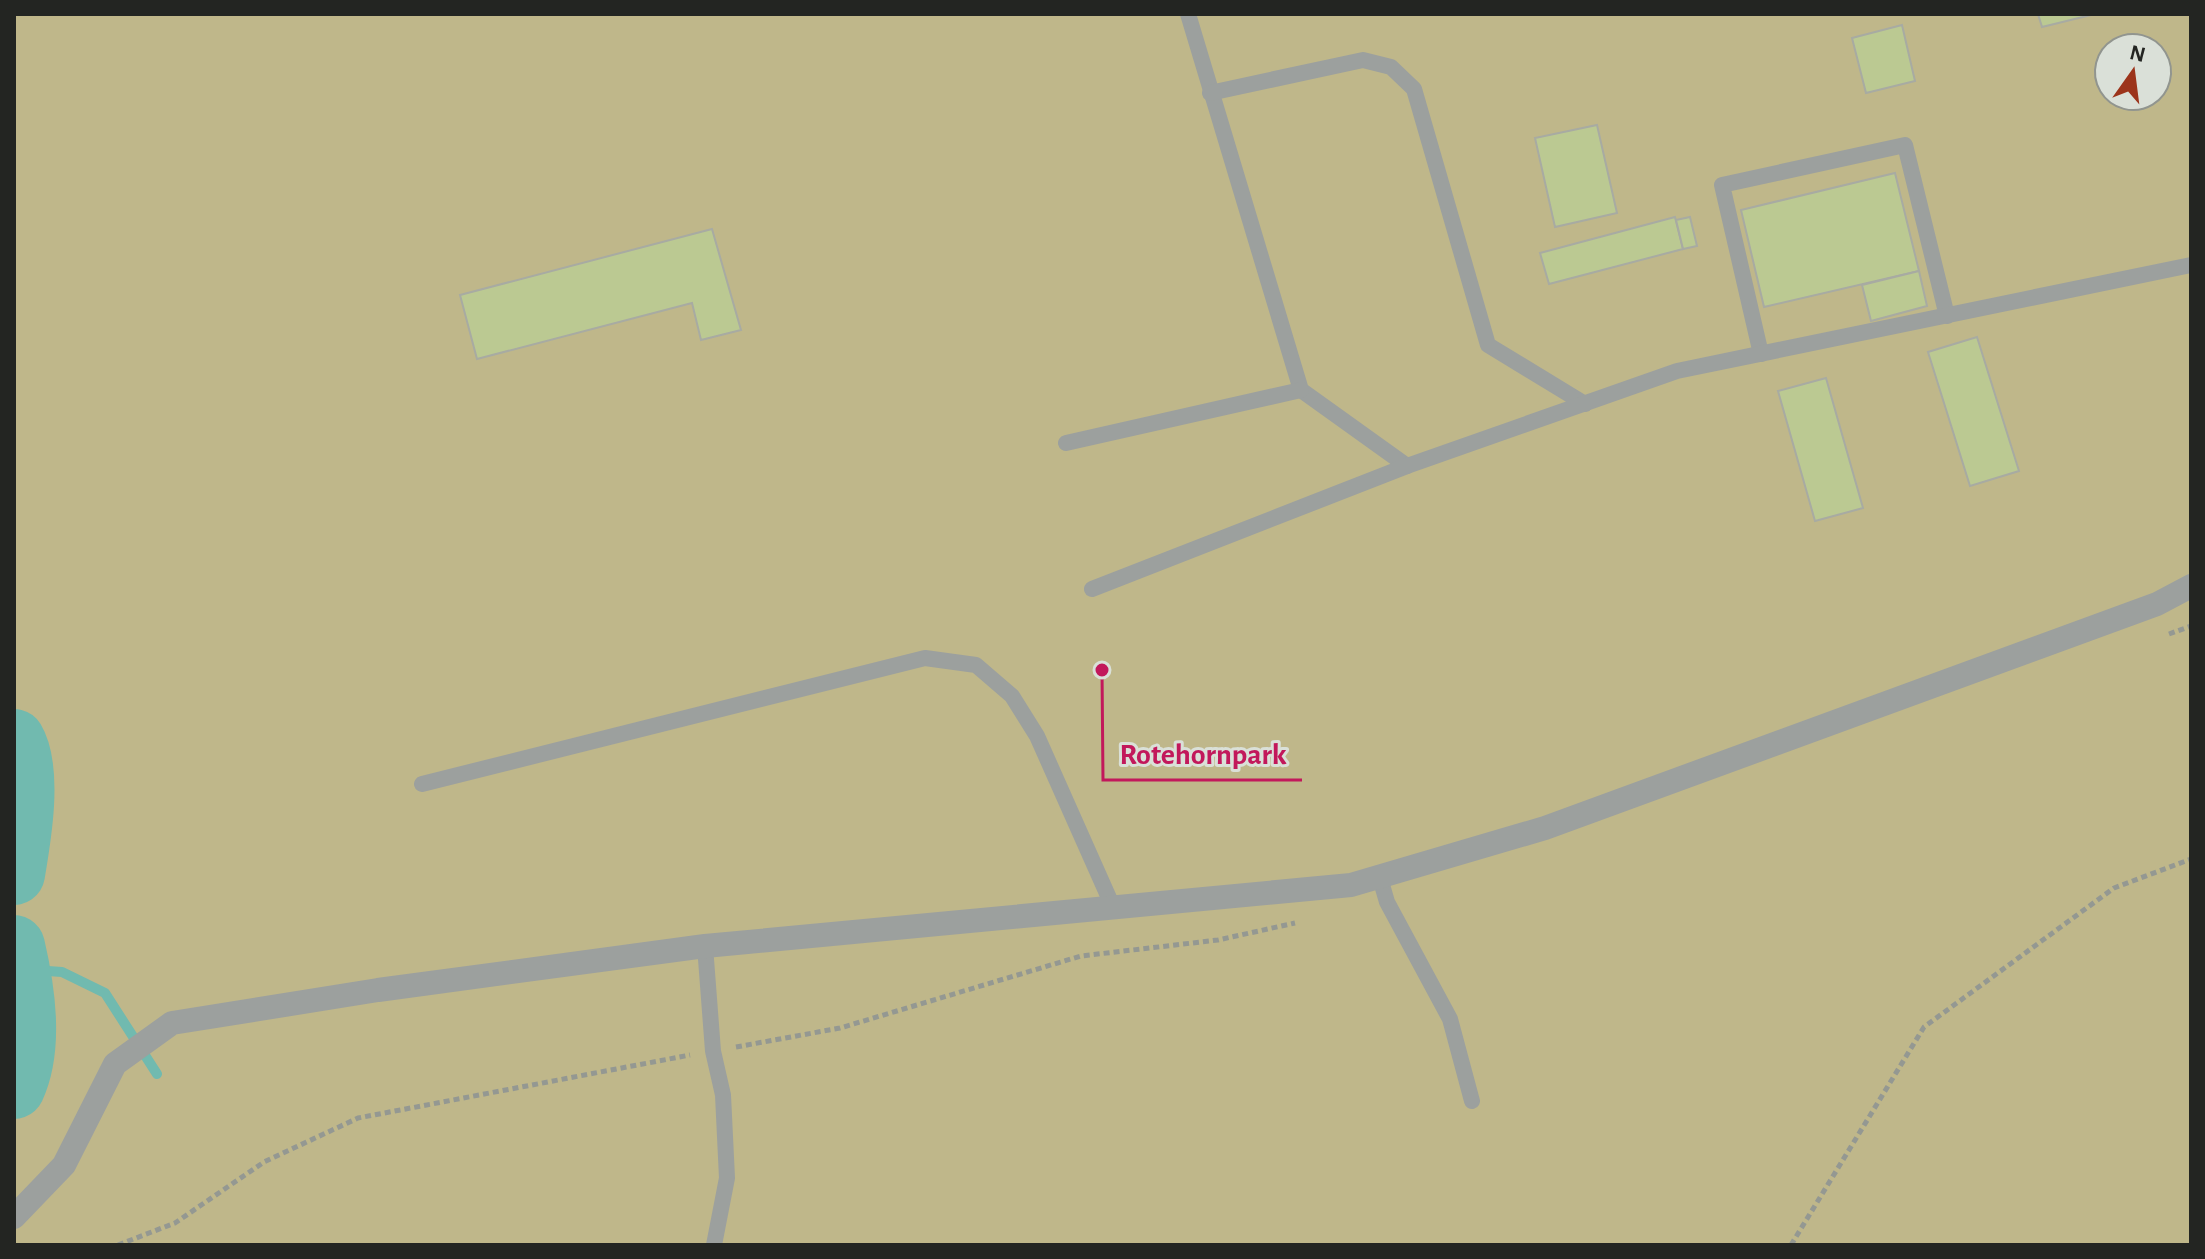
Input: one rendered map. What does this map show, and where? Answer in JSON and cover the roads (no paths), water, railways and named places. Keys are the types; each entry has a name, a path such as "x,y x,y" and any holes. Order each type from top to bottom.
{"street":[{"path":"14,1217 64,1165 115,1064 172,1023 378,990 705,946 1351,885 1545,828 2157,604 2191,586"}],"lane":[{"path":"1188,14 1301,390 1407,466"},
{"path":"1210,93 1363,60 1391,67 1414,89 1488,345 1585,404"},
{"path":"1761,354 1722,185 1905,145 1947,316"},
{"path":"1092,589 1407,466 1677,371 2191,265"},
{"path":"1066,443 1301,390"},
{"path":"422,784 925,658 976,665 1012,696 1037,736 1113,907"},
{"path":"1380,878 1387,902 1450,1019 1472,1101"},
{"path":"705,946 713,1051 723,1095 727,1178 714,1245"}],"waterway":[{"path":"14,740 19,753 23,786 14,874"},
{"path":"14,946 25,1018 23,1055 14,1088"},
{"path":"19,969 62,972 105,993 157,1074"}],"place":[{"name":"Rotehornpark","path":"1102,670"}]}
